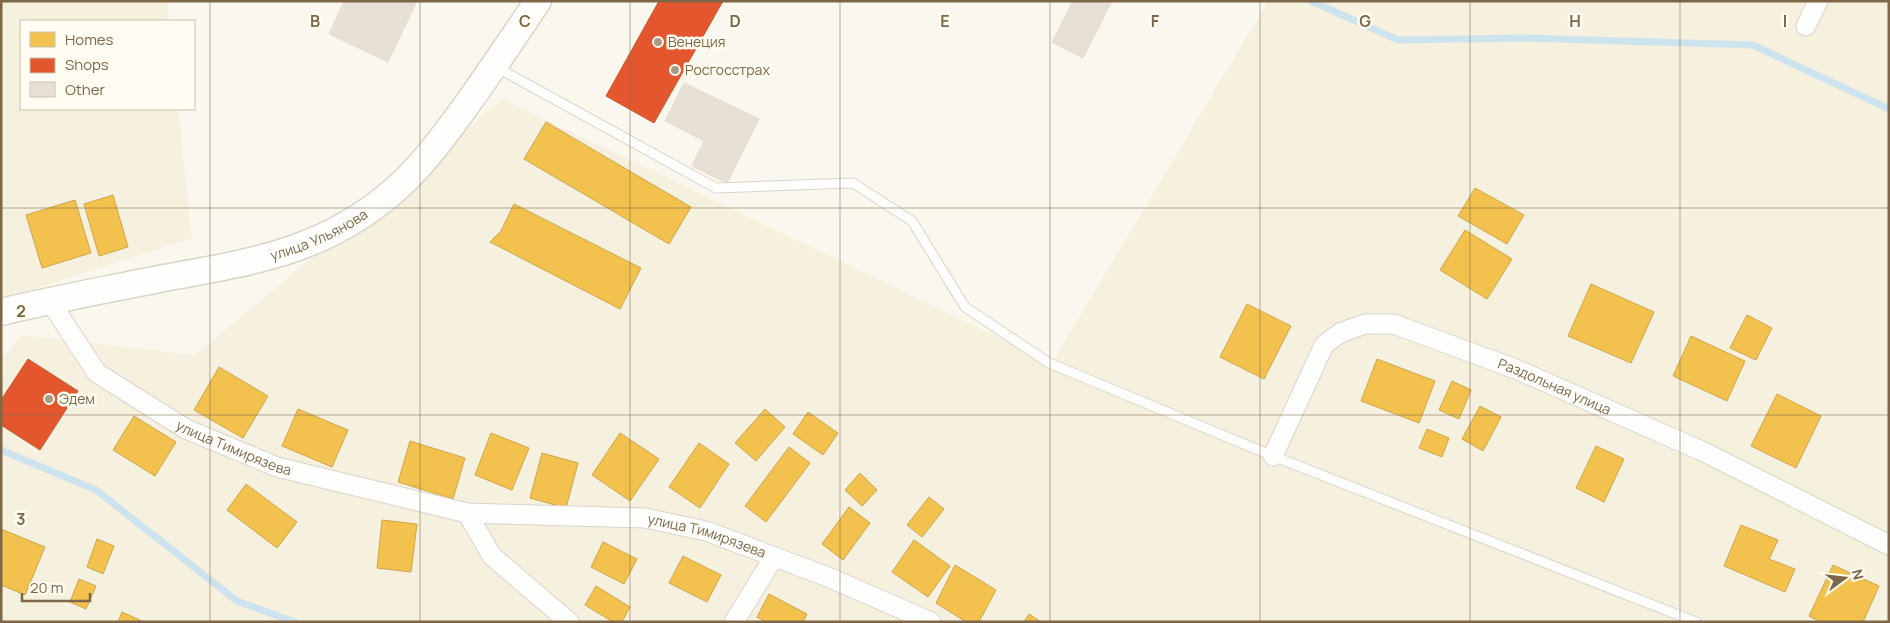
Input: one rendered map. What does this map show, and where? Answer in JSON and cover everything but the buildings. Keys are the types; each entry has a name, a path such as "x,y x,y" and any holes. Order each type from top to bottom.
{"main road":[{"name":"улица Ульянова","path":"1,312 49,300 251,262 306,246 352,223 397,188 439,143 538,1"}],"street":[{"path":"1806,26 1818,1"},
{"name":"улица Тимирязева","path":"49,300 97,373 186,429 277,467 467,513 645,518 706,531 828,577 931,622"},
{"name":"Раздольная улица","path":"1273,456 1324,346 1340,333 1365,324 1394,324 1518,370 1704,452 1889,545"},
{"path":"467,513 492,556 569,622"},
{"path":"734,622 774,557"}],"lane":[{"path":"494,66 716,188 853,183 912,221 965,307 1050,363 1273,456 1696,622"}],"shaded area":[{"path":"1,1 167,1 169,20 20,20 20,110 178,110 192,238 1,300"},
{"path":"1268,1 1889,1 1889,622 1,622 1,360 22,335 195,355 503,99 1052,363"}],"waterway":[{"path":"1311,1 1398,40 1521,38 1753,45 1889,109"},
{"path":"1,450 96,490 237,601 295,622"}],"place":[{"name":"Венеция","path":"658,42"},
{"name":"Росгосстрах","path":"675,70"},
{"name":"Эдем","path":"49,399"}]}
